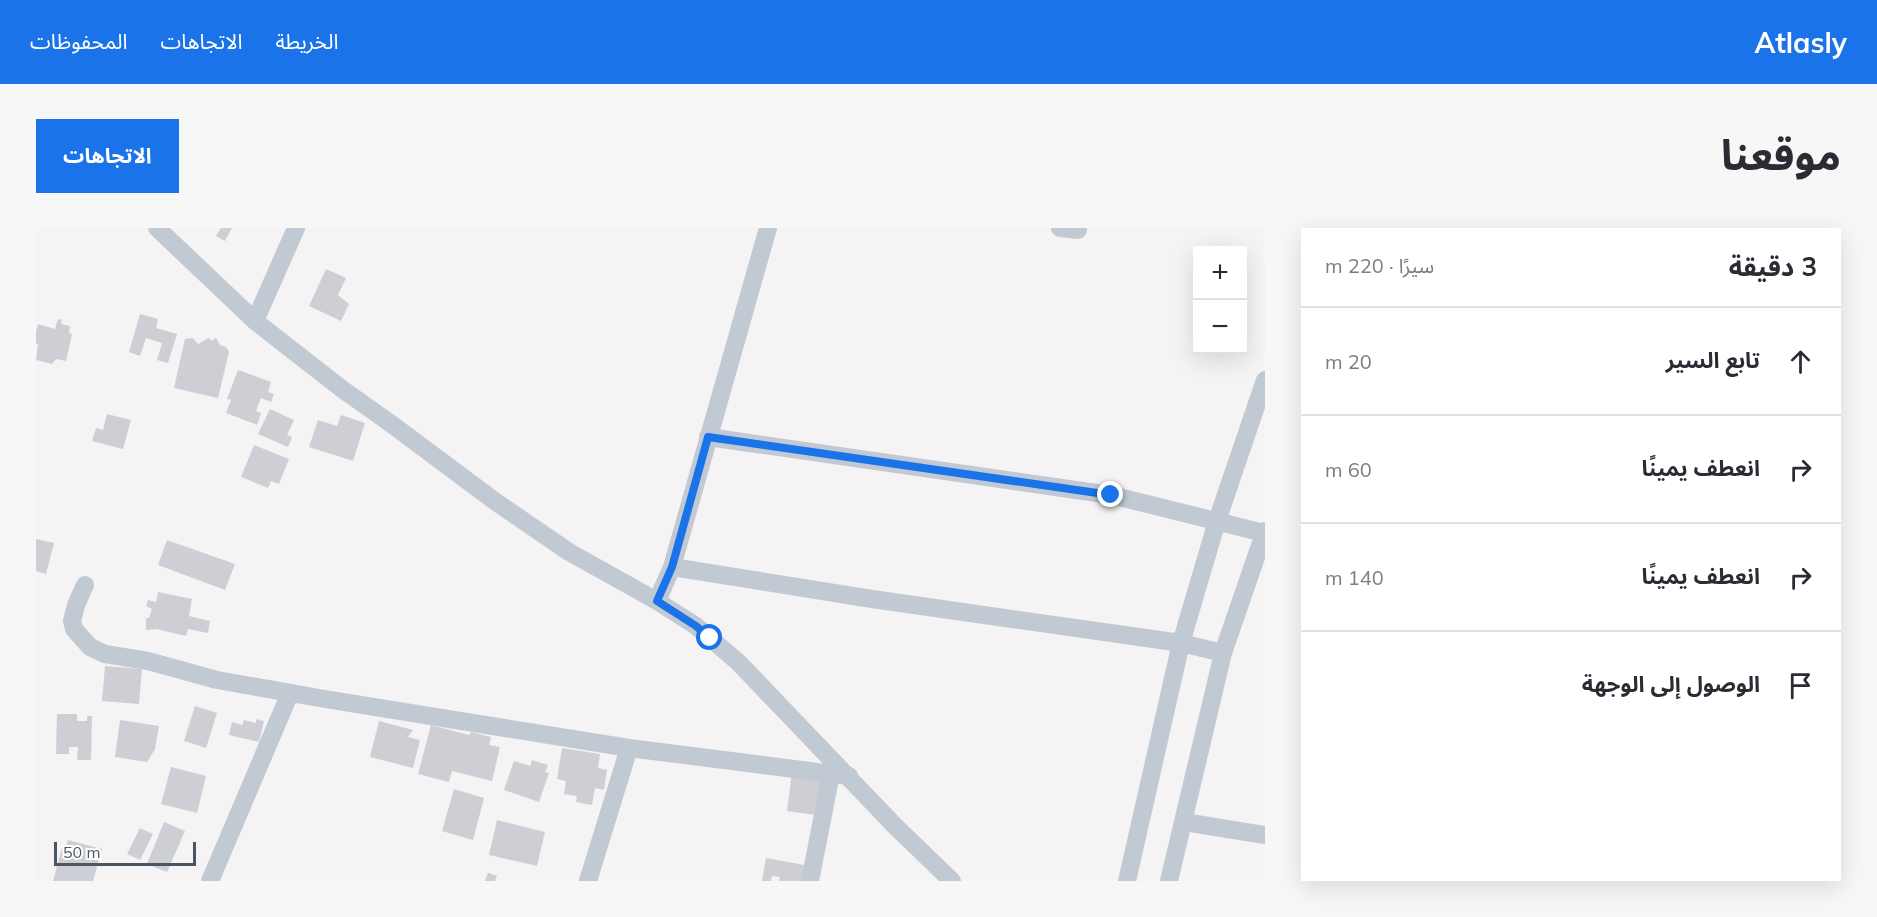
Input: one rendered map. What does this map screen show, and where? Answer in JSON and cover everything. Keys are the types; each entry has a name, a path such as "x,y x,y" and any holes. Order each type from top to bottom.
{"street":[{"path":"157,228 255,321 342,389 496,502 569,552 657,601 696,626 740,663 840,775 952,881"},
{"path":"255,321 296,228"},
{"path":"657,601 672,567 768,228"},
{"path":"1060,228 1078,230"},
{"path":"1127,881 1181,643 1217,521 1265,380"},
{"path":"708,437 1111,495 1265,532 1223,653 1169,881"},
{"path":"672,567 872,599 1181,643 1223,653"},
{"path":"85,585 72,621 74,629 90,647 105,654 156,663 217,680 290,693 629,748 840,775"},
{"path":"210,881 290,693"},
{"path":"588,881 629,748"},
{"path":"810,881 840,775"},
{"path":"1184,822 1265,836"}],"building":[{"path":"221,228 232,228 225,241 216,236"},
{"path":"326,269 346,278 338,295 349,304 341,321 309,306"},
{"path":"140,314 158,319 156,328 177,334 168,363 157,360 162,343 146,338 140,356 129,352"},
{"path":"58,319 62,320 61,324 70,326 69,333 72,334 66,361 56,359 52,364 36,360 38,324 55,329"},
{"path":"193,338 198,344 209,338 211,341 216,338 220,345 226,347 229,352 218,398 174,388 185,339"},
{"path":"238,370 271,382 268,392 274,394 271,402 261,398 256,411 261,413 257,425 226,413 231,400 227,399"},
{"path":"270,409 294,420 287,435 292,437 288,447 258,434"},
{"path":"107,414 131,420 123,449 92,441 96,428 103,430"},
{"path":"341,415 365,423 353,461 309,447 318,420 337,426"},
{"path":"254,445 289,459 279,484 271,481 268,488 241,477"},
{"path":"36,539 54,543 46,574 36,571"},
{"path":"167,540 235,564 225,590 158,565"},
{"path":"158,592 192,599 189,616 210,621 208,633 188,629 186,636 156,629 146,630 146,618 149,618 152,609 146,606 148,600 156,602"},
{"path":"105,666 142,669 139,704 102,701"},
{"path":"195,706 217,713 206,748 184,741"},
{"path":"57,714 77,714 77,721 87,721 87,716 92,716 91,760 77,760 78,747 69,747 69,754 56,754"},
{"path":"256,719 264,721 259,742 229,735 232,722 242,725 244,720 256,723"},
{"path":"120,720 159,726 155,749 147,762 115,757"},
{"path":"379,721 413,730 408,737 420,740 413,768 370,757"},
{"path":"431,725 469,735 471,732 491,737 489,745 500,747 492,781 452,771 449,782 418,774"},
{"path":"562,748 600,754 598,768 607,770 604,790 595,788 592,805 576,802 577,796 564,794 566,781 557,779"},
{"path":"532,760 548,765 545,772 549,773 539,802 504,790 514,761 530,766"},
{"path":"171,767 206,776 197,813 161,804"},
{"path":"792,772 828,777 823,816 787,811"},
{"path":"454,789 484,798 473,840 442,831"},
{"path":"497,820 545,832 537,866 489,855"},
{"path":"164,822 185,831 167,872 147,864"},
{"path":"140,828 153,834 140,860 127,854"},
{"path":"68,840 102,849 93,881 53,881 62,848 66,848"},
{"path":"766,858 810,866 807,881 779,881 780,877 772,876 771,881 762,881"},
{"path":"488,873 497,876 495,881 485,881"}],"route":[{"path":"710,638 696,626 657,601 672,567 708,437 1111,495"}]}
